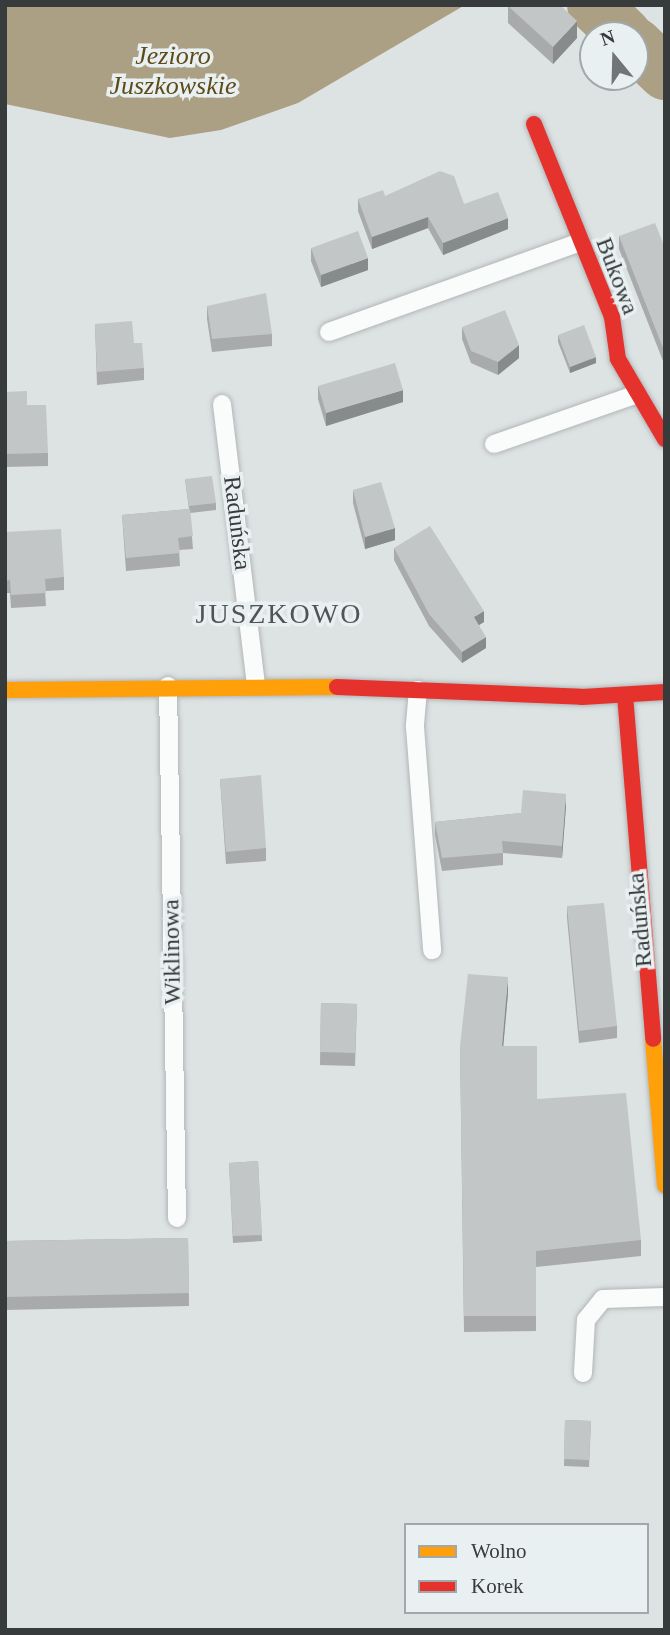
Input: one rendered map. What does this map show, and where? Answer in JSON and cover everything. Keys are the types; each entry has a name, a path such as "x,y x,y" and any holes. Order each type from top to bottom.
{"street":[{"name":"Bukowa","path":"534,124 612,317 618,359 635,395 665,439"},
{"path":"5,690 256,684 625,695 665,692"},
{"name":"Raduńska","path":"625,695 665,1186"}],"lane":[{"path":"329,332 580,242"},
{"path":"494,444 635,395"},
{"name":"Raduńska","path":"222,404 256,684"},
{"name":"Wiklinowa","path":"168,686 177,1217"},
{"path":"418,690 415,727 432,950"},
{"path":"583,1373 586,1320 603,1299 665,1297"}],"water":[{"name":"Jezioro Juszkowskie","path":"5,5 465,5 298,103 221,130 170,138 5,104"}],"building":[{"path":"560,5 577,21 553,47 508,6"},
{"path":"440,171 454,176 464,204 498,192 508,218 443,243 428,217 372,237 358,199 383,190 385,196"},
{"path":"655,223 665,248 665,353 619,236"},
{"path":"358,231 368,258 321,275 311,248"},
{"path":"266,293 272,334 212,339 207,306"},
{"path":"505,310 519,345 498,362 471,351 462,327"},
{"path":"132,321 134,343 142,343 144,368 97,372 95,324"},
{"path":"584,325 596,357 570,367 558,335"},
{"path":"395,363 403,390 326,413 318,386"},
{"path":"27,391 27,405 46,405 48,453 5,454 5,392"},
{"path":"212,476 216,503 189,506 185,479"},
{"path":"381,482 395,528 365,537 353,490"},
{"path":"190,509 193,536 178,538 180,553 126,558 122,515"},
{"path":"430,526 484,611 474,617 486,637 462,652 429,614 394,548"},
{"path":"61,529 64,577 45,579 46,593 11,595 10,580 5,581 5,532"},
{"path":"5,745 7,784 5,784"},
{"path":"261,775 266,848 226,852 220,779"},
{"path":"523,790 566,794 562,846 502,841 503,853 442,858 435,822 521,813"},
{"path":"7,835 7,861 5,861"},
{"path":"604,903 617,1026 579,1031 567,906"},
{"path":"468,974 508,977 502,1046 537,1046 537,1099 626,1093 641,1240 536,1251 536,1316 464,1316 460,1046"},
{"path":"321,1003 357,1004 355,1053 320,1052"},
{"path":"258,1161 262,1235 233,1236 229,1163"},
{"path":"188,1238 189,1293 5,1297 5,1241"},
{"path":"565,1420 591,1421 589,1460 564,1459"}],"waterway":[{"path":"594,5 611,21"},
{"path":"649,58 665,73"}],"traffic: slow":[{"path":"5,690 337,687"},
{"path":"653,1039 665,1186"}],"traffic: jam":[{"path":"534,124 612,317 618,359 665,439"},
{"path":"337,687 582,697 665,692"},
{"path":"625,695 653,1039"}],"district":[{"name":"JUSZKOWO","path":"279,614"}]}
